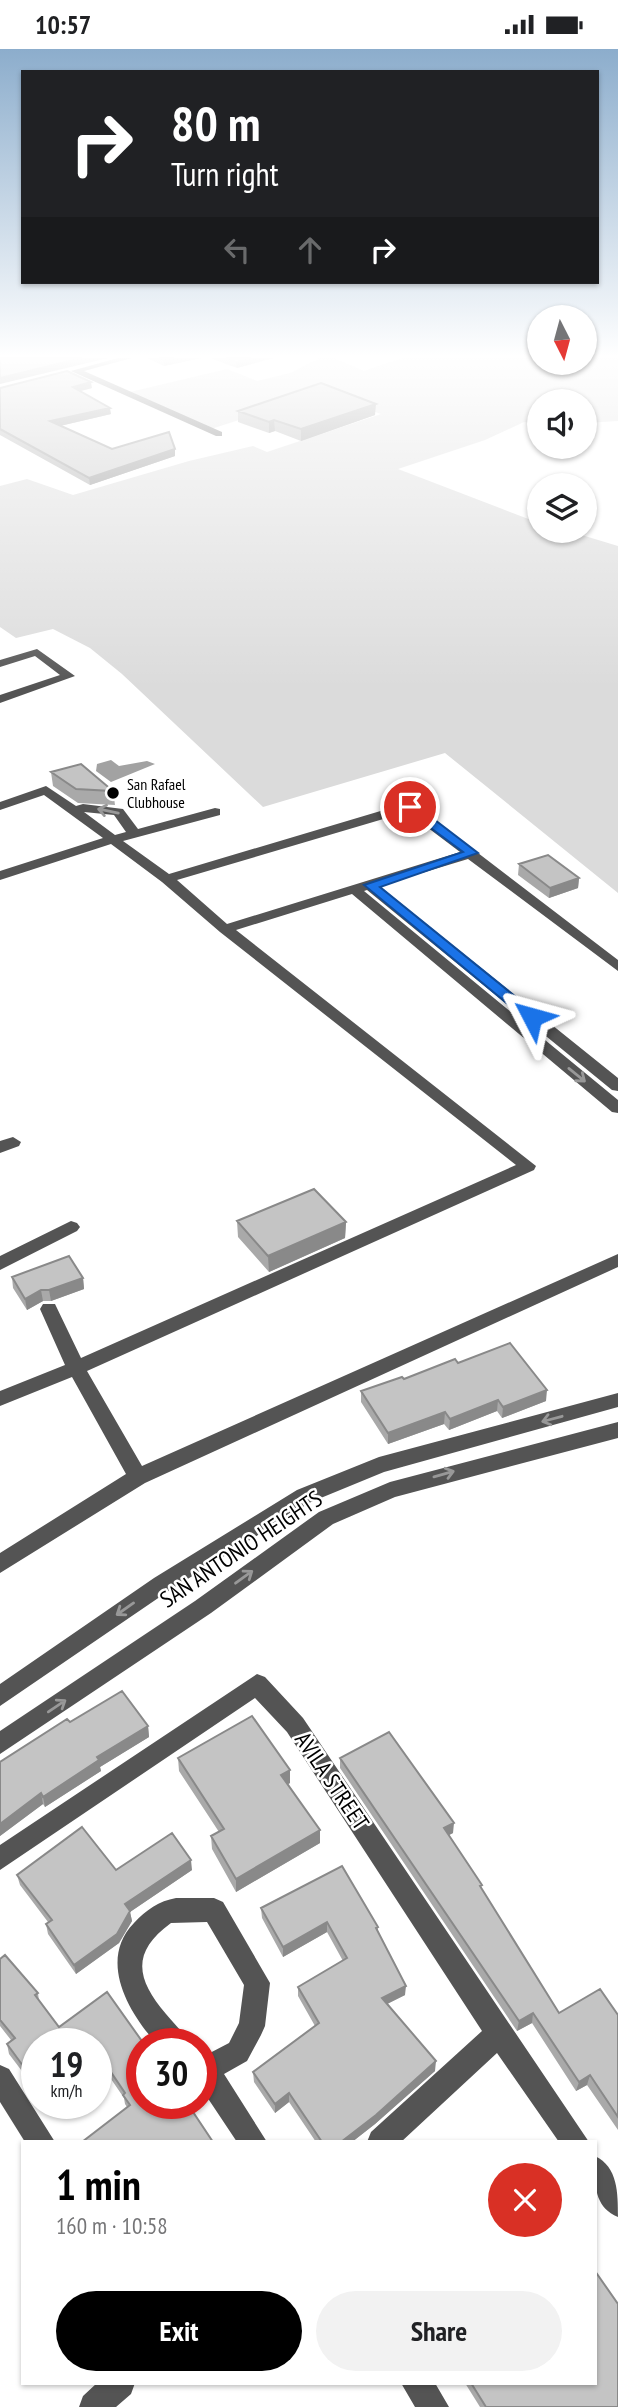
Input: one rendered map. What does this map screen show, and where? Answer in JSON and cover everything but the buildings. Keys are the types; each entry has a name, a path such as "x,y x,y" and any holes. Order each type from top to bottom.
{"street":[{"path":"0,664 37,652 69,676 0,699"},
{"path":"0,806 46,790 167,879 225,929 528,1166 76,1368 0,1399"},
{"path":"167,879 410,807 618,967"},
{"path":"72,811 83,808 118,811 135,834"},
{"path":"0,876 112,840 215,812"},
{"path":"225,929 472,853"},
{"path":"363,888 618,1086"},
{"path":"363,888 618,1108"},
{"path":"0,1264 71,1227"},
{"path":"0,1564 138,1477 618,1261"},
{"path":"49,1309 76,1368 138,1477"},
{"name":"SAN ANTONIO HEIGHTS","path":"0,1696 162,1584 304,1496 379,1465 618,1400"},
{"name":"SAN ANTONIO HEIGHTS","path":"0,1744 203,1607 326,1518 390,1490 618,1430"},
{"name":"AVILA STREET","path":"0,1859 257,1684 295,1725 499,2033 574,2140"},
{"path":"159,2028 133,1988 128,1957 140,1932 165,1913 214,1910 257,1983 252,2026 238,2052 217,2062"},
{"path":"383,2140 499,2033"},
{"path":"0,2078 40,2140"},
{"path":"217,2089 252,2140"},
{"path":"597,2173 618,2203"},
{"path":"94,2407 118,2385"},
{"path":"417,2385 433,2407"}],"shaded area":[{"path":"165,468 401,468 398,469 527,518 527,543 597,543 597,540 618,546 618,893 445,753 263,807 122,674 90,648 53,629 16,638 0,627 0,486 27,479 73,495"},
{"path":"111,760 119,766 147,761 155,764 111,782 96,771 97,764"}],"place":[{"name":"San Rafael Clubhouse","path":"113,793"}],"route":[{"path":"410,807 472,853 370,885 532,1017"}]}
